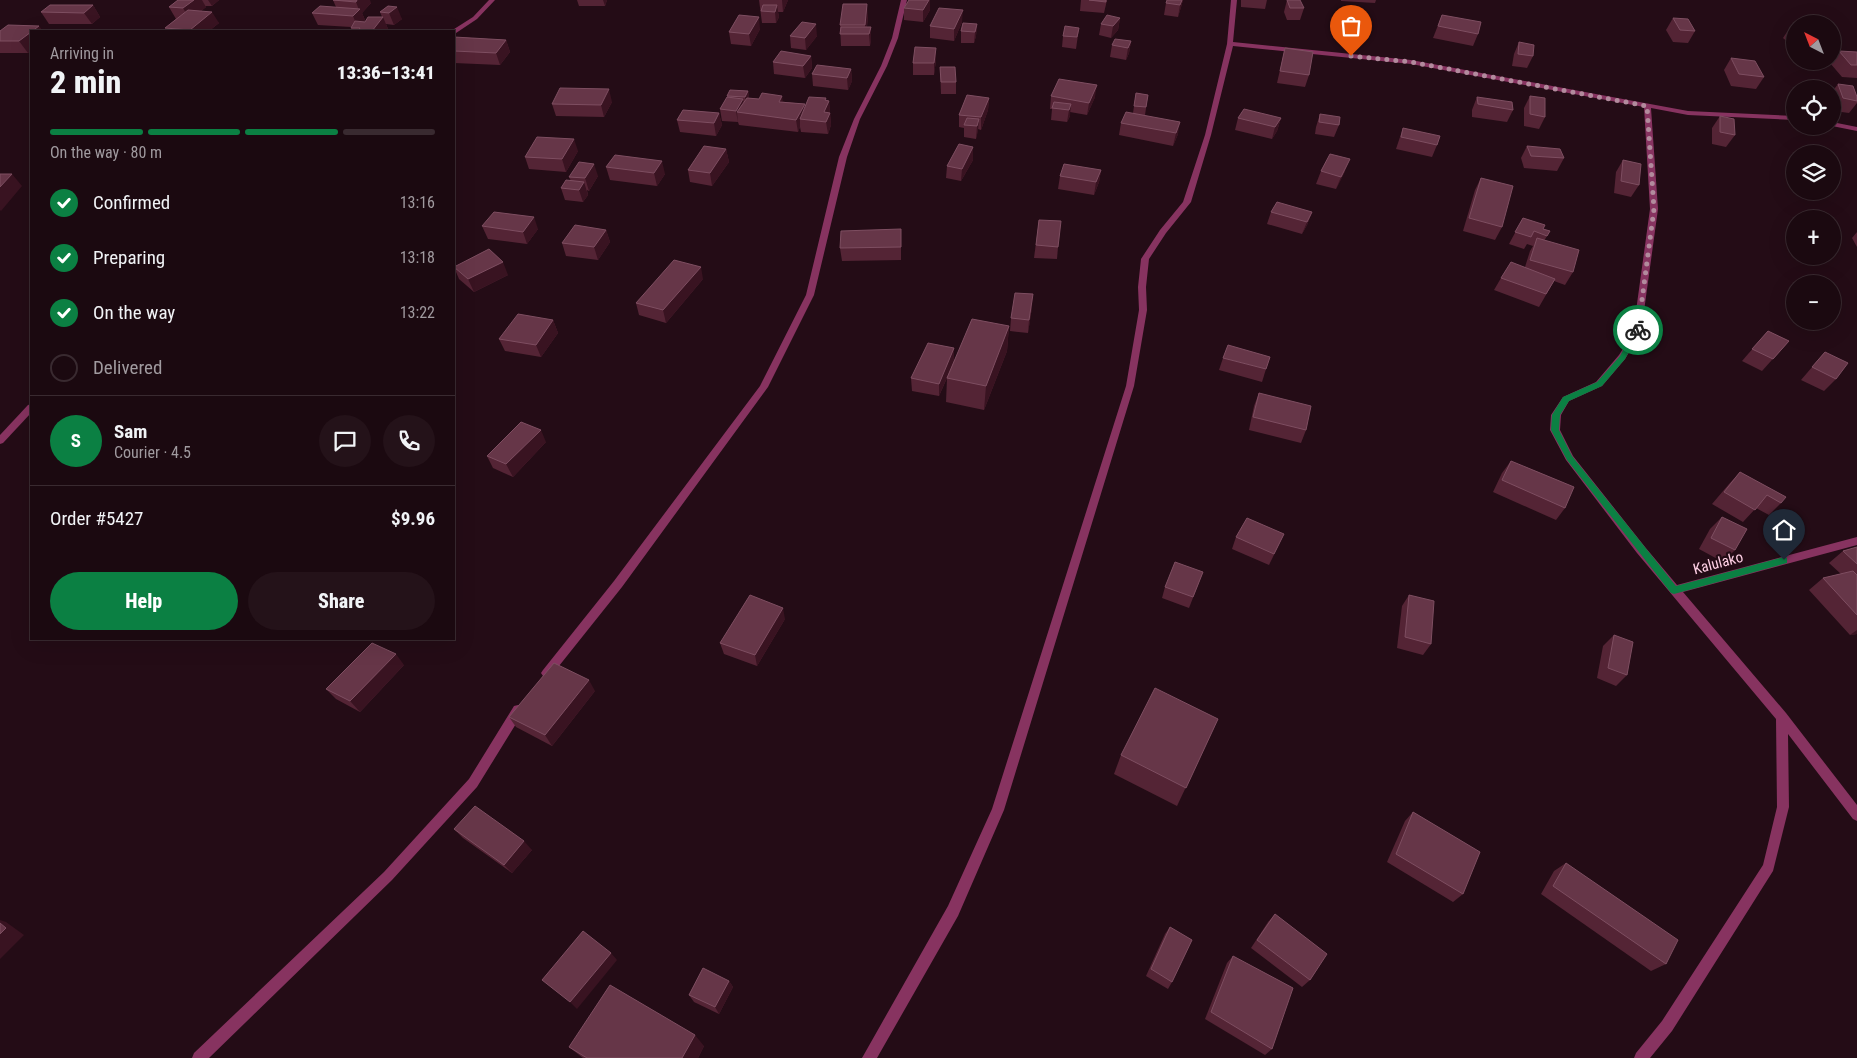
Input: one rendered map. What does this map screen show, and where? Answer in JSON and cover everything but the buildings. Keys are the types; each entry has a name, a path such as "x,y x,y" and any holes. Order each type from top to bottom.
{"street":[{"path":"455,31 475,18 492,0"},
{"path":"540,683 618,584 764,387 810,295 843,157 857,119 884,66 895,38 904,0"},
{"path":"869,1058 953,911 998,810 1130,386 1143,310 1142,287 1145,259 1163,232 1187,202 1208,135 1230,44 1234,0"},
{"path":"1230,44 1411,62 1647,106 1706,115 1786,118"},
{"path":"1647,106 1654,209 1637,333 1622,357 1599,384 1566,399 1556,415 1555,430 1569,458 1674,590 1782,717 1857,815"},
{"path":"1841,126 1857,129"},
{"path":"0,441 30,408"},
{"name":"Kalulako","path":"1674,590 1857,541"},
{"path":"199,1058 388,876 473,783 516,713 528,698"},
{"path":"1642,1058 1667,1026 1769,867 1783,807 1782,717"}],"way so far":[{"path":"1351,56 1411,62 1647,106 1654,209 1638,330"}],"route":[{"path":"1638,330 1622,357 1599,384 1566,399 1556,415 1555,430 1569,458 1674,590 1784,560"}]}
